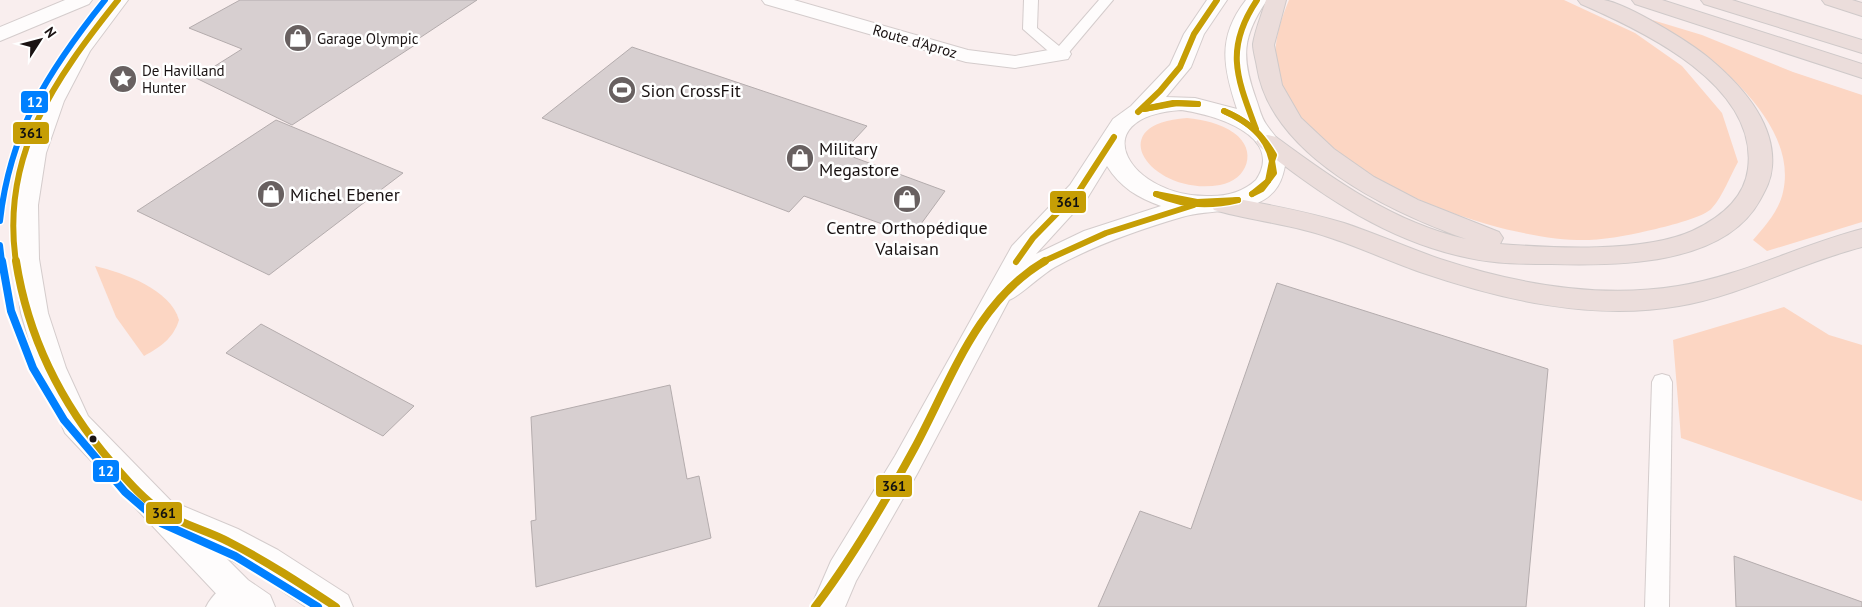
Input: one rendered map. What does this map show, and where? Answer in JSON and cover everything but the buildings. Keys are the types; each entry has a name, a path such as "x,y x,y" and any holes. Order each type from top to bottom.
{"highway":[{"path":"1276,0 1266,25 1264,38 1263,52 1266,67 1271,84 1285,109 1317,148 1346,171 1394,200 1474,233 1559,255"},
{"path":"1262,136 1298,165 1368,211 1423,235 1488,252 1614,256 1660,249 1697,238 1735,216 1751,196 1760,166 1758,138 1746,112 1718,78 1673,43 1624,16 1588,0"},
{"path":"1642,0 1862,71"},
{"path":"1712,0 1862,47"},
{"path":"1832,0 1862,10"},
{"path":"1223,204 1323,225 1430,266 1486,283 1535,293 1605,300 1677,296 1716,288 1862,238"}],"street":[{"path":"0,35 82,0"},
{"path":"118,0 87,38 58,79 31,133 21,160 10,203 8,250 10,270 21,320 44,375 76,423 158,510 237,602"},
{"name":"Route d'Aproz","path":"772,0 966,56 1014,62 1060,54"},
{"path":"828,607 843,572 906,465 984,317 1021,253 1079,191 1118,127 1138,112 1160,91 1180,67 1194,34 1217,0"},
{"path":"984,317 1007,288 1024,274 1078,243 1194,205 1223,204 1243,200 1258,192 1269,181 1274,169 1274,155 1262,136 1239,83 1235,48 1242,18 1257,0"},
{"path":"1138,112 1165,104 1198,104 1230,113 1262,136"},
{"path":"1114,136 1113,150 1119,165 1131,179 1156,194 1194,205"},
{"path":"158,510 226,540 258,557 336,607"},
{"path":"815,607 843,572"}],"lane":[{"path":"1031,0 1030,29 1060,54 1106,0"},
{"path":"1656,607 1662,382"}],"shaded area":[{"path":"1289,0 1564,0 1635,33 1682,66 1722,113 1738,162 1720,198 1712,208 1702,215 1656,229 1606,239 1550,238 1505,229 1455,214 1406,194 1360,169 1321,139 1292,106 1277,70 1276,61 1276,43"},
{"path":"1649,19 1702,35 1793,72 1862,95 1862,222 1767,251 1753,240 1775,212 1783,192 1785,170 1780,148 1771,126 1757,106 1723,70 1688,43"},
{"path":"1187,118 1217,124 1234,133 1241,140 1248,156 1243,171 1237,177 1230,182 1220,185 1196,186 1174,180 1157,171 1145,158 1141,145 1145,133 1160,123"},
{"path":"95,266 132,278 156,291 166,299 174,309 179,320 170,337 165,342 144,356 116,317"},
{"path":"1784,307 1829,335 1862,345 1862,501 1681,438 1673,340"}],"transit line":[{"name":"12","path":"0,221 4,190 11,160 21,131 34,103 67,49 105,0"},
{"name":"361","path":"118,0 72,61 45,104 24,150 17,174 13,213 15,252 20,290 31,327 45,363 63,397 85,429 141,495 170,516 219,536 242,548 336,607"},
{"name":"361","path":"1138,112 1160,91 1180,67 1194,34 1217,0"},
{"name":"361","path":"1256,129 1239,79 1236,48 1239,32 1246,16 1257,0"},
{"name":"361","path":"1144,109 1173,103 1198,104"},
{"name":"361","path":"1144,109 1177,103 1198,104"},
{"name":"361","path":"1224,111 1233,114 1254,128 1274,155 1272,161"},
{"name":"361","path":"1224,111 1249,125 1262,136 1267,143 1272,161"},
{"name":"361","path":"1016,262 1033,238 1079,191 1114,137"},
{"name":"361","path":"1252,194 1268,181 1272,161"},
{"name":"361","path":"1252,194 1262,189 1274,173 1272,161"},
{"name":"361","path":"1156,194 1197,202 1238,200"},
{"name":"361","path":"1156,194 1175,202 1196,205 1228,203 1238,200"},
{"name":"361","path":"815,607 847,564 876,518 969,343 981,323 1008,289 1023,275 1063,251 1106,233 1194,205"},
{"name":"12","path":"0,245 4,279 11,311 33,368 64,420 118,485 138,506 161,523 235,556 318,607"}],"place":[{"name":"Garage Olympic","path":"298,38"},
{"name":"De Havilland Hunter","path":"123,79"},
{"name":"Sion CrossFit","path":"622,90"},
{"name":"Military Megastore","path":"800,158"},
{"name":"Michel Ebener","path":"271,194"},
{"name":"Centre Orthopédique Valaisan","path":"907,199"}]}
